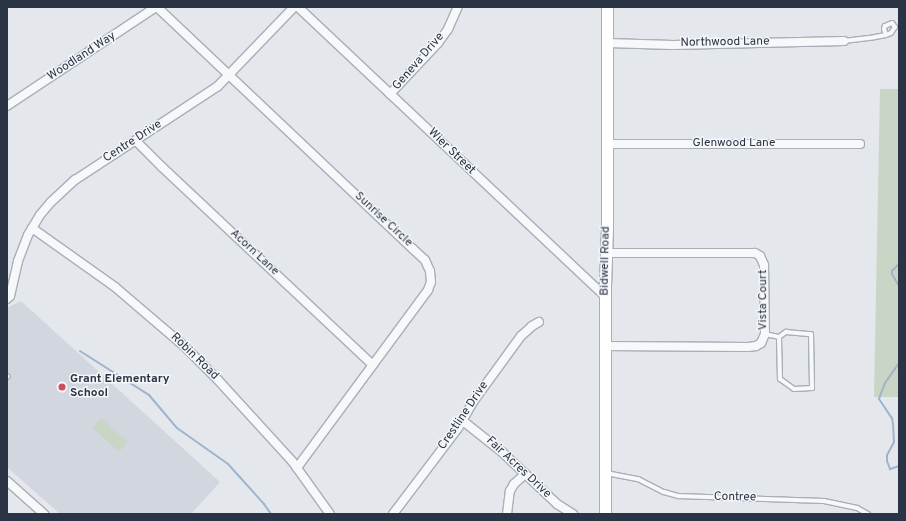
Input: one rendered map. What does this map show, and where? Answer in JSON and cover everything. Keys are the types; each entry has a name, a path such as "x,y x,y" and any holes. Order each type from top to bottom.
{"street":[{"name":"Sunrise Circle","path":"157,7 413,248 428,264 431,276 428,290 297,468"},
{"name":"Woodland Way","path":"7,106 157,7"},
{"name":"Centre Drive","path":"7,299 12,291 22,248 32,228 40,215 62,190 218,86 294,7"},
{"name":"Wier Street","path":"298,7 605,296"},
{"name":"Geneva Drive","path":"390,94 438,43 448,30 458,7"},
{"name":"Bidwell Road","path":"605,514 605,296 608,144 607,7"},
{"name":"Northwood Lane","path":"607,44 673,45 844,41"},
{"name":"Acorn Lane","path":"136,140 162,168 373,366"},
{"name":"Glenwood Lane","path":"608,144 860,144"},
{"name":"Robin Road","path":"32,228 115,287 184,346 250,414 297,468 330,514"},
{"name":"Vista Court","path":"605,346 748,347 756,346 761,343 765,334 764,265 760,256 755,253 606,253"},
{"name":"Crestline Drive","path":"393,514 463,421 473,402 521,336 539,322"},
{"name":"Fair Acres Drive","path":"463,421 479,432 557,504 573,514"},
{"path":"507,514 510,491 514,484 525,474"},
{"path":"7,481 44,514"}],"lane":[{"path":"844,41 886,35"},
{"path":"765,334 779,337 786,332 811,334 812,388 794,389 780,379 779,337"},
{"name":"Contree","path":"605,473 638,479 664,492 678,496 824,501 857,508 868,514"}],"shaded area":[{"name":"Grant Elementary School","path":"21,301 220,482 191,514 60,514 7,467 7,308"}],"green space":[{"path":"880,89 899,89 899,397 874,397"},
{"path":"101,418 128,442 119,452 92,428"}],"waterway":[{"path":"899,180 899,189"},
{"path":"899,264 892,271 892,274 899,286"},
{"path":"80,351 149,395 177,428 228,464 264,504 271,514"},
{"path":"899,363 885,383 879,399 892,418 893,424 894,442 887,455 887,461 890,469 899,466"}],"place":[{"name":"Grant Elementary School","path":"62,387"}]}
